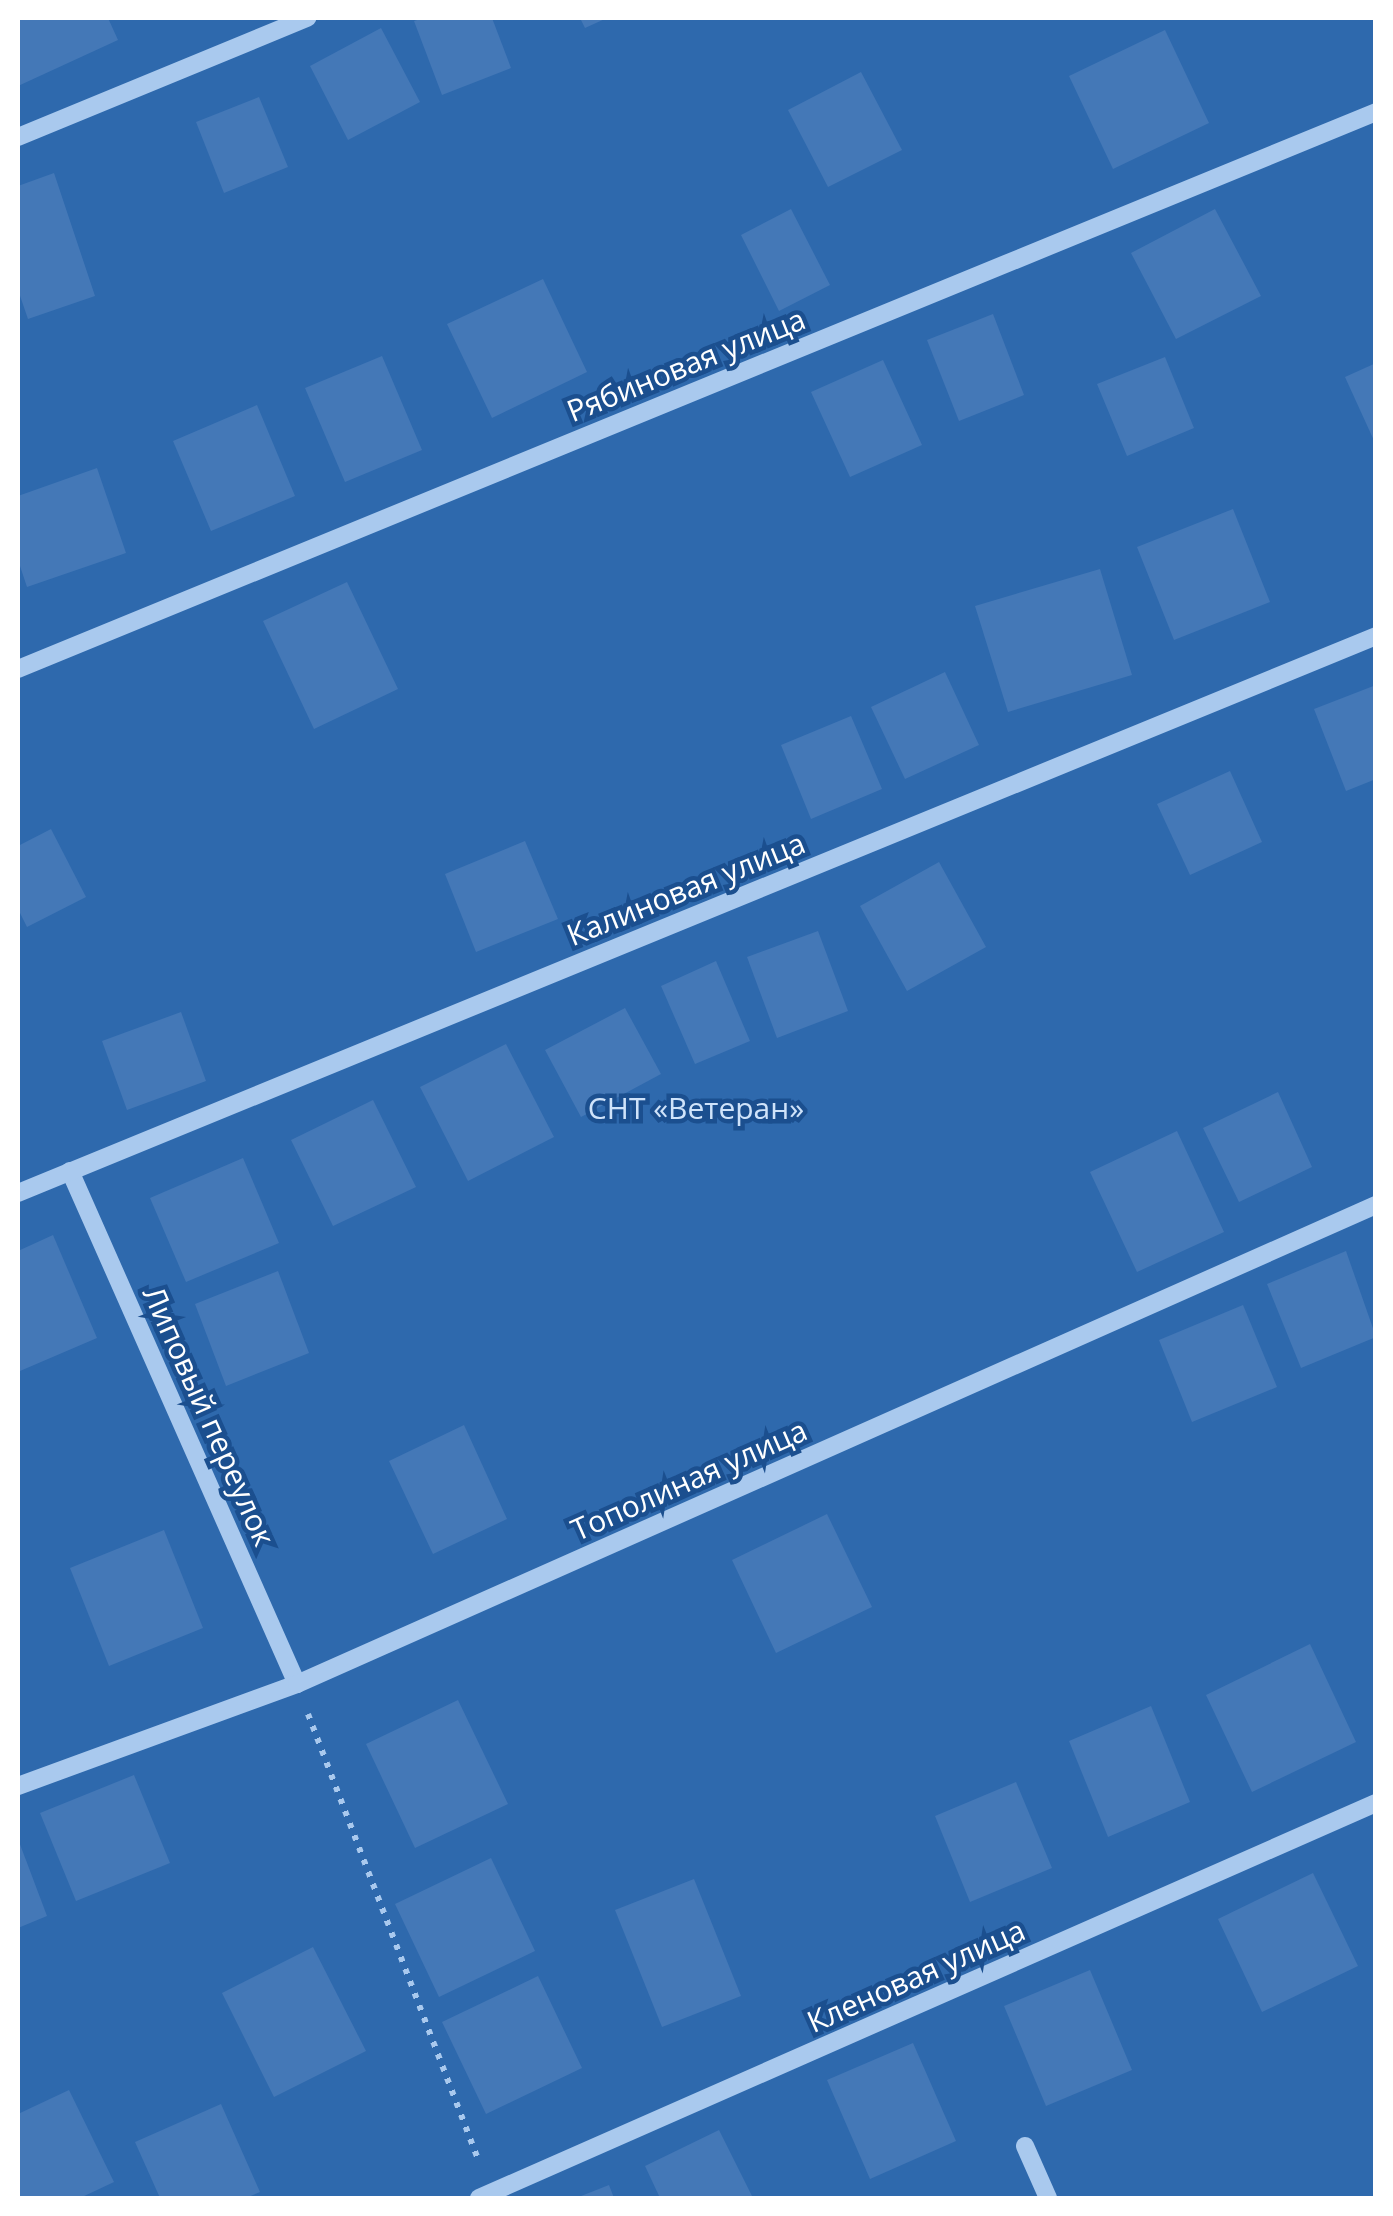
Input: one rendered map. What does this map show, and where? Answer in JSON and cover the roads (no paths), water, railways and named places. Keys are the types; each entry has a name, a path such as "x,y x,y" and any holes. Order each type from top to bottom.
{"street":[{"path":"18,137 307,18"},
{"name":"Рябиновая улица","path":"18,669 1376,112"},
{"name":"Калиновая улица","path":"18,1193 1376,636"},
{"name":"Липовый переулок","path":"70,1171 297,1684"},
{"name":"Тополиная улица","path":"18,1786 297,1684 1376,1205"},
{"name":"Кленовая улица","path":"485,2196 1376,1804"},
{"path":"1025,2146 1048,2198"}],"park label":[{"name":"СНТ «Ветеран»","path":"696,1108"}]}
